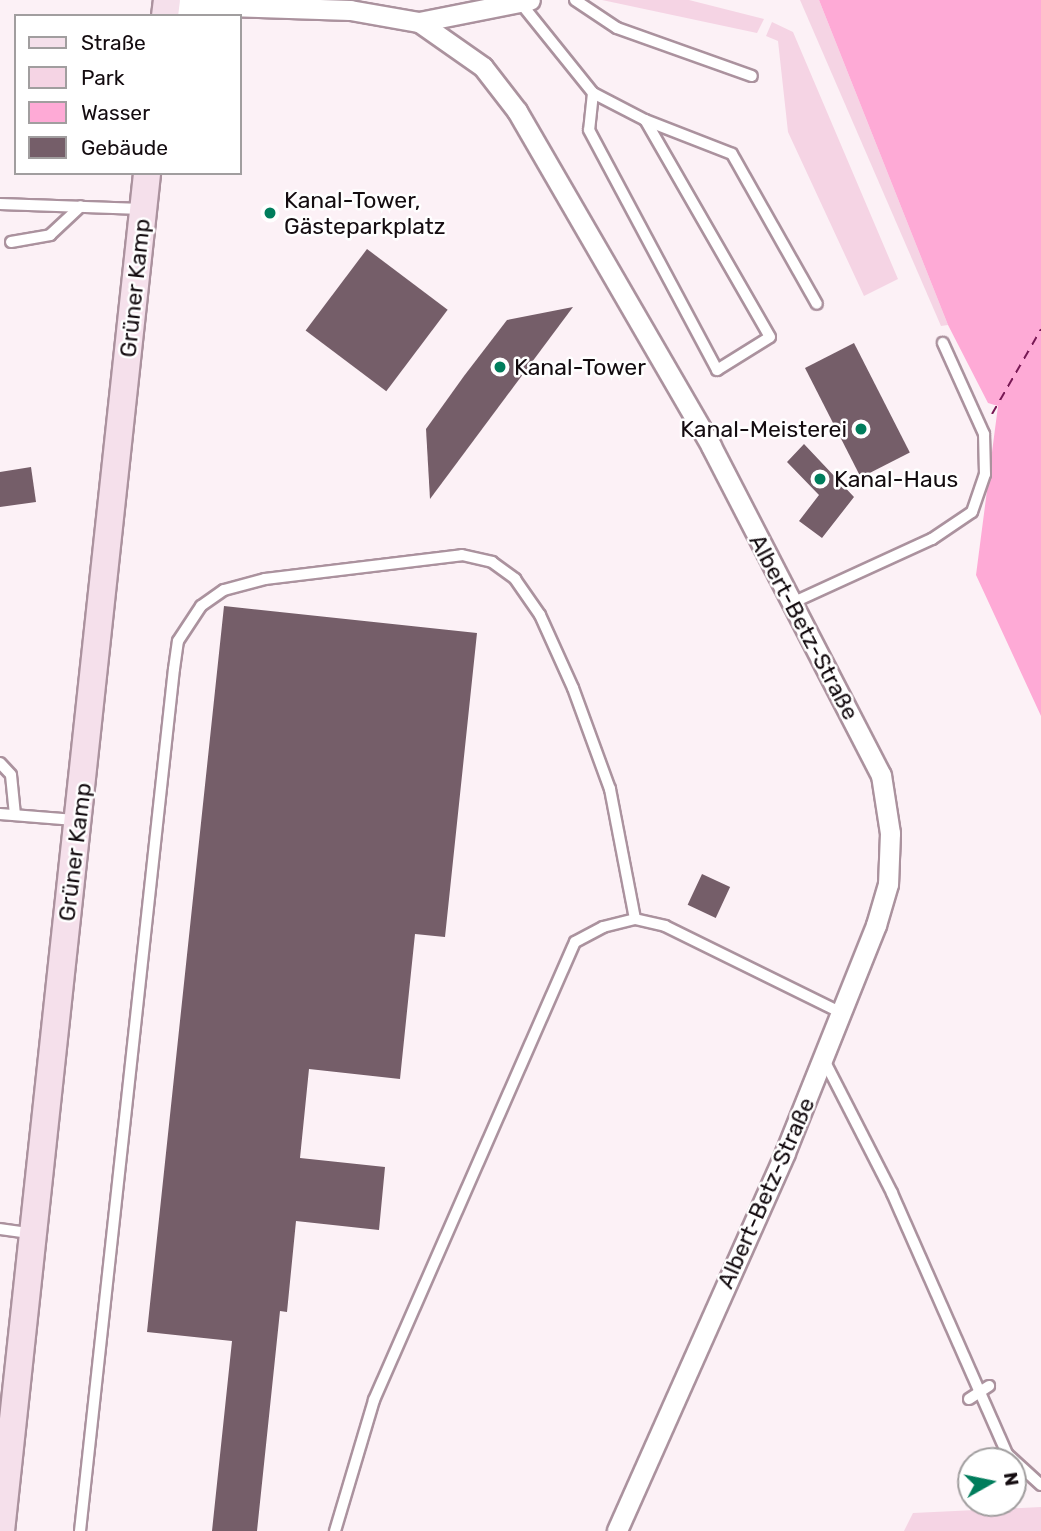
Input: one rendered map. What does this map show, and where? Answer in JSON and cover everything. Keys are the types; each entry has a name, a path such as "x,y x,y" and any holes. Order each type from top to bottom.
{"street":[{"path":"419,22 525,1"},
{"name":"Albert-Betz-Straße","path":"166,7 350,10 419,22 483,67 517,111 711,446 881,775 890,833 888,884 824,1060 617,1531"},
{"name":"Grüner Kamp","path":"1,1531 147,175"}],"lane":[{"path":"575,0 617,28 752,76"},
{"path":"525,1 593,93 645,120 732,154 817,304"},
{"path":"593,93 589,130 717,370 770,337 645,120"},
{"path":"0,204 144,209"},
{"path":"11,242 51,235 81,206"},
{"path":"792,603 932,539 972,512 985,474 984,434 943,343"},
{"path":"80,1531 174,669 178,641 201,606 225,590 265,579 462,555 492,562 515,579 540,615 573,688 610,789 635,919"},
{"path":"0,763 11,775 15,815"},
{"path":"0,814 79,821"},
{"path":"335,1531 374,1400 575,942 603,927 635,919 665,926 842,1013"},
{"path":"824,1060 892,1193 1007,1454 1041,1485"},
{"path":"0,1229 31,1233"},
{"path":"970,1399 989,1386"}],"green space":[{"path":"602,0 689,0 764,19 757,33"},
{"path":"800,0 819,0 948,325 941,326"},
{"path":"772,22 793,32 898,279 864,296 788,132 778,41 766,36"},
{"path":"1041,1507 1041,1531 904,1531 913,1513 957,1511 957,1517 1027,1517 1027,1508"}],"water":[{"path":"819,0 1041,0 1041,716 976,575 998,406 988,403 948,325"}],"building":[{"path":"367,249 448,310 386,391 306,330"},
{"path":"573,307 430,499 426,429 464,376 507,320"},
{"path":"854,343 910,453 861,478 805,368"},
{"name":"Kanal-Haus","path":"804,444 854,497 822,538 799,521 819,495 787,462"},
{"path":"31,467 36,502 0,507 0,472"},
{"path":"224,606 477,633 445,937 415,934 400,1079 309,1069 300,1158 385,1167 379,1230 296,1221 287,1312 280,1311 257,1531 212,1531 232,1341 147,1332"},
{"path":"702,874 730,887 716,918 688,905"}],"ferry route":[{"path":"992,414 1041,329"}],"place":[{"name":"Kanal-Tower, Gästeparkplatz","path":"270,213"},
{"name":"Kanal-Tower","path":"500,367"},
{"name":"Kanal-Meisterei","path":"861,429"},
{"name":"Kanal-Haus","path":"820,479"}]}
